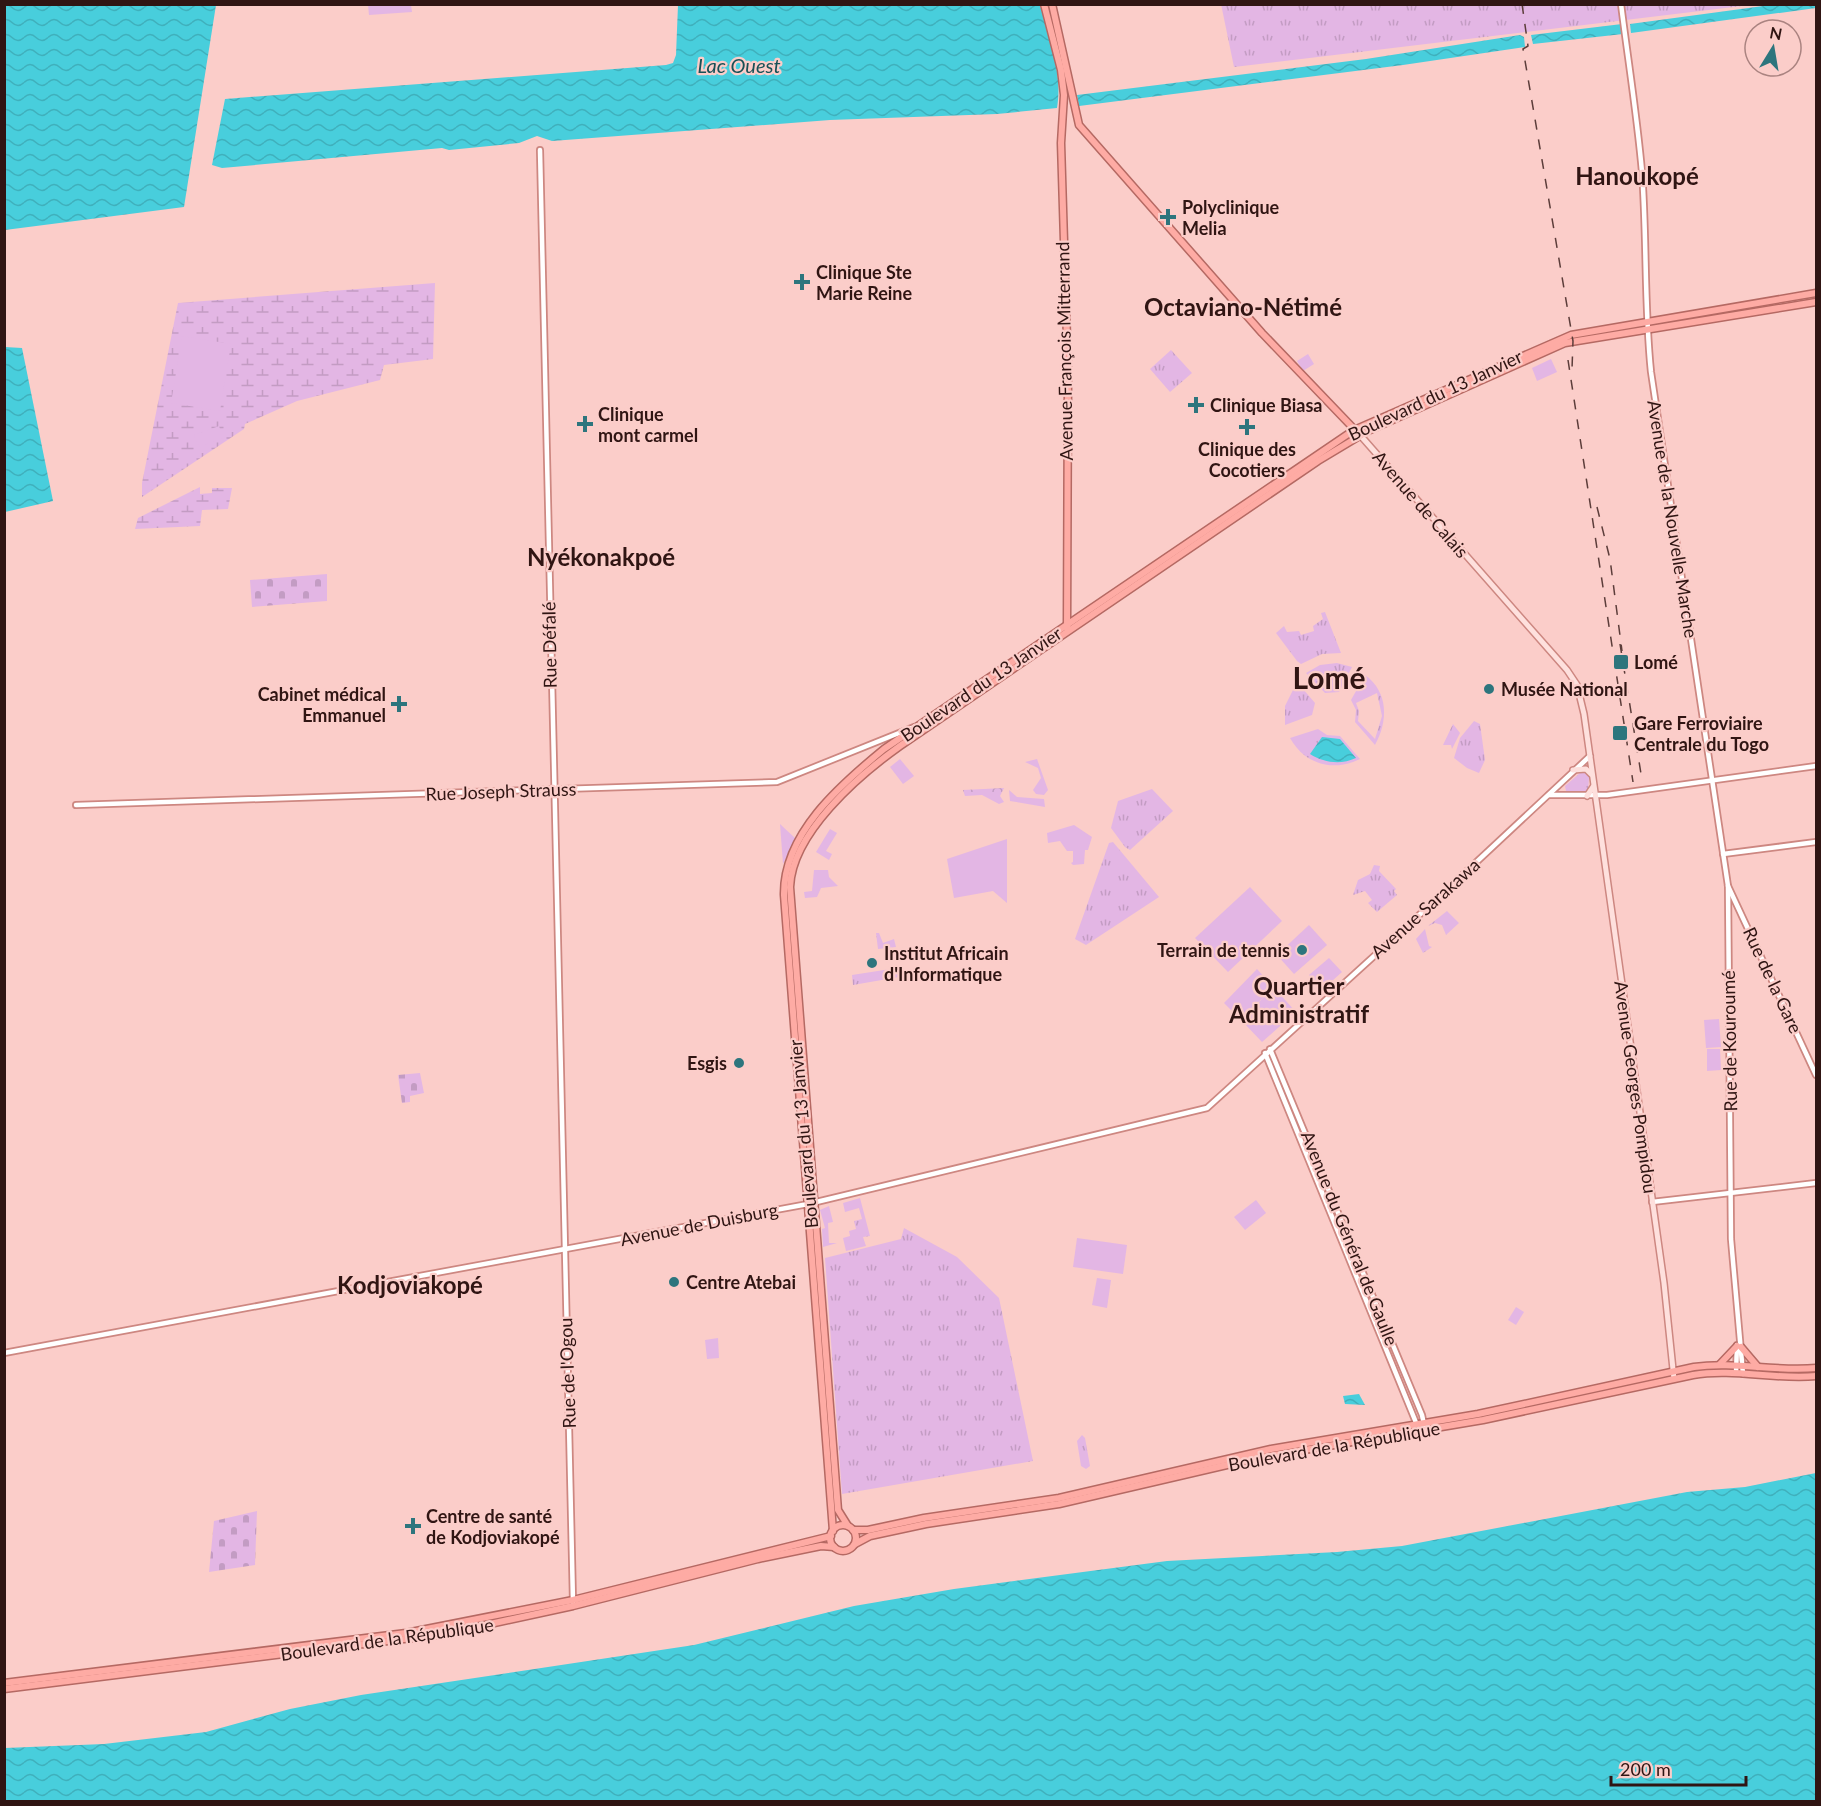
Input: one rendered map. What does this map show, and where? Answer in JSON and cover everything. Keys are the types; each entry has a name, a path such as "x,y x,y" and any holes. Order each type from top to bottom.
{"highway":[{"path":"1044,4 1064,69"},
{"path":"1052,4 1064,69"},
{"name":"Avenue de Calais","path":"1064,69 1079,124 1100,151 1256,326 1360,435"},
{"name":"Avenue François Mitterrand","path":"1064,69 1061,143 1068,372 1067,629"},
{"name":"Boulevard du 13 Janvier","path":"832,1533 790,887 797,854 831,809 878,762 1354,430 1550,342 1586,331 1816,293"},
{"name":"Boulevard du 13 Janvier","path":"851,1528 838,1510 812,1203 791,995 784,874 792,851 819,812 861,768 916,726 1360,435 1565,343 1816,302"},
{"path":"1719,1365 1739,1346 1758,1367"},
{"name":"Boulevard de la République","path":"855,1544 870,1536 926,1524 1059,1504 1257,1458 1518,1406 1673,1371 1719,1365 1787,1378 1816,1376"},
{"name":"Boulevard de la République","path":"851,1528 868,1530 933,1516 1059,1498 1271,1449 1421,1426 1483,1420 1712,1372 1758,1367 1816,1368"},
{"path":"841,1525 851,1528 856,1537 855,1544 843,1551 834,1547 832,1533 841,1525"},
{"name":"Boulevard de la République","path":"4,1683 406,1633 573,1603 832,1533"},
{"name":"Boulevard de la République","path":"4,1689 406,1640 758,1559 821,1546 834,1547"}],"main road":[{"name":"Avenue de Calais","path":"1360,435 1574,680 1584,714 1596,796"},
{"path":"1574,770 1586,769 1592,775"},
{"path":"1587,796 1593,787"},
{"name":"Avenue Georges Pompidou","path":"1596,796 1674,1379"}],"street":[{"name":"Avenue de la Nouvelle Marche","path":"1621,4 1642,171 1646,328 1728,886"},
{"name":"Rue Défalé","path":"540,150 561,1139"},
{"name":"Rue Joseph Strauss","path":"76,805 777,782 916,726"},
{"name":"Avenue Sarakawa","path":"1207,1108 1590,756"},
{"path":"1549,795 1596,796 1816,766"},
{"path":"1563,782 1566,795"},
{"path":"1723,854 1816,842"},
{"name":"Rue de la Gare","path":"1728,886 1816,1075"},
{"name":"Rue de Kouroumé","path":"1728,886 1731,1239 1740,1334 1740,1369"},
{"path":"1727,911 1730,904 1738,906"},
{"name":"Avenue du Général de Gaulle","path":"1270,1049 1421,1426"},
{"name":"Avenue du Général de Gaulle","path":"1265,1053 1315,1161"},
{"name":"Avenue de Duisburg","path":"4,1353 812,1203 1207,1108"},
{"name":"Rue de l'Ogou","path":"561,1139 573,1603"},
{"path":"1652,1202 1730,1195 1816,1183"}],"green space":[{"path":"1221,4 1750,5 1234,67"},
{"path":"368,5 411,5 412,12 369,15"},
{"path":"435,283 433,359 384,365 380,380 297,401 245,424 244,429 142,497 142,483 178,303"},
{"path":"182,336 231,344 220,411 171,403"},
{"path":"1171,350 1192,373 1170,392 1150,369"},
{"path":"1308,354 1314,364 1303,371 1297,361"},
{"path":"1551,359 1557,372 1537,381 1532,368"},
{"path":"219,426 223,438 199,447 194,435"},
{"path":"200,487 200,494 212,493 212,488 232,488 228,509 202,510 200,526 135,529 138,518"},
{"path":"327,574 327,601 252,607 250,580"},
{"path":"1325,612 1341,653 1322,654 1301,664 1276,633 1284,626 1287,632 1299,631 1301,635 1314,631 1313,626 1323,619 1321,613"},
{"path":"1337,663 1352,667 1339,692 1325,693 1306,673 1320,665"},
{"path":"1365,675 1379,690 1384,717 1375,745 1355,722 1356,710 1351,700","holes":["1377,693 1382,716 1375,739 1358,721 1359,711 1356,703"]},
{"path":"1297,682 1315,703 1312,715 1285,725 1285,706"},
{"path":"1474,721 1480,724 1485,760 1479,773 1467,768 1454,758 1460,738"},
{"path":"1453,724 1460,733 1452,749 1451,745 1443,745"},
{"path":"1318,729 1327,735 1340,736 1360,759 1340,765 1321,764 1304,754 1290,738"},
{"path":"900,759 914,776 903,784 890,767"},
{"path":"1037,759 1048,790 1044,795 1036,794 1033,790 1041,778 1038,768 1025,762"},
{"path":"1580,773 1585,773 1589,777 1588,792 1566,791 1565,786"},
{"path":"1004,788 1000,796 1004,802 999,804 982,795 965,796 963,790"},
{"path":"1152,789 1173,811 1130,850 1125,847 1111,828 1118,801"},
{"path":"1009,790 1017,797 1044,799 1045,807 1010,801"},
{"path":"780,824 796,839 783,864"},
{"path":"1074,825 1092,837 1088,850 1085,850 1084,864 1073,865 1071,863 1073,862 1073,851 1067,851 1060,841 1048,843 1047,833"},
{"path":"830,829 837,833 826,851 832,854 829,860 816,852"},
{"path":"1007,839 1007,903 993,891 954,898 947,859"},
{"path":"1113,842 1159,897 1086,945 1075,939 1109,843"},
{"path":"1374,865 1380,866 1379,871 1396,889 1394,891 1397,895 1377,912 1368,903 1372,900 1365,891 1353,895 1358,880 1370,874"},
{"path":"814,870 828,870 829,877 838,886 821,888 817,897 805,898 804,892 812,891"},
{"path":"1250,887 1282,921 1228,972 1195,938"},
{"path":"1447,911 1459,923 1446,935 1442,925 1435,923 1428,926"},
{"name":"Terrain de tennis","path":"1309,925 1327,945 1294,974 1277,955"},
{"path":"1425,929 1429,946 1432,947 1423,953 1416,939"},
{"path":"876,933 879,933 883,943 894,939 896,947 878,949"},
{"path":"1329,958 1342,972 1322,990 1309,975"},
{"path":"897,968 899,977 853,985 852,975"},
{"path":"1257,969 1296,1012 1262,1042 1241,1020 1267,994 1240,1019 1224,1003"},
{"path":"1719,1019 1721,1047 1706,1048 1704,1020"},
{"path":"1707,1049 1720,1049 1721,1070 1707,1071"},
{"path":"420,1073 424,1093 410,1096 410,1102 402,1103 398,1075"},
{"path":"860,1198 870,1236 863,1237 866,1246 846,1251 843,1238 850,1236 849,1231 856,1229 854,1221 862,1219 859,1208 845,1212 843,1203"},
{"path":"1256,1200 1266,1213 1245,1230 1234,1217"},
{"path":"829,1206 833,1222 828,1223 829,1243 837,1243 823,1247 822,1229 825,1228 820,1210"},
{"path":"904,1228 957,1257 999,1298 1033,1461 842,1494 825,1258 901,1239"},
{"path":"1077,1238 1127,1245 1123,1274 1073,1267"},
{"path":"1097,1278 1111,1280 1107,1308 1092,1305"},
{"path":"1516,1307 1524,1312 1516,1325 1508,1320"},
{"path":"718,1338 719,1358 707,1359 705,1340"},
{"path":"1082,1435 1085,1438 1090,1466 1086,1469 1081,1466 1077,1441"},
{"path":"257,1511 255,1565 209,1572 214,1521"}],"water":[{"path":"1778,4 1816,5 1816,8 1631,33 1630,24"},
{"path":"4,5 216,5 184,207 5,230"},
{"name":"Lac Ouest","path":"678,5 1040,5 1057,68 1057,108 997,114 830,120 552,141 537,136 519,143 449,150 442,148 222,168 212,165 225,99 666,65 673,63 676,55"},
{"path":"1622,24 1623,34 1533,44 1531,35"},
{"path":"1520,35 1524,37 1525,47 1403,65 1079,106 1077,95 1366,59"},
{"path":"5,347 22,348 53,501 5,512"},
{"path":"1322,737 1340,739 1356,758 1344,762 1333,762 1310,754"},
{"path":"1359,1394 1365,1405 1345,1404 1343,1396"},
{"path":"1816,1473 1816,1801 5,1801 5,1748 104,1744 206,1732 290,1709 361,1695 694,1645 854,1606 954,1589 1167,1561 1337,1552 1402,1546 1687,1492 1745,1487"}],"railway":[{"path":"1522,4 1528,46 1523,49 1573,341 1572,369"},
{"path":"1568,360 1633,782"},
{"path":"1597,507 1610,559 1622,651"},
{"path":"1620,644 1642,780"}],"place":[{"name":"Polyclinique Melia","path":"1168,217"},
{"name":"Clinique Ste Marie Reine","path":"802,282"},
{"name":"Clinique Biasa","path":"1196,405"},
{"name":"Clinique mont carmel","path":"585,424"},
{"name":"Clinique des Cocotiers","path":"1247,427"},
{"name":"Lomé","path":"1621,662"},
{"name":"Musée National","path":"1489,689"},
{"name":"Cabinet médical Emmanuel","path":"399,704"},
{"name":"Gare Ferroviaire Centrale du Togo","path":"1620,733"},
{"name":"Terrain de tennis","path":"1302,950"},
{"name":"Institut Africain d'Informatique","path":"872,963"},
{"name":"Esgis","path":"739,1063"},
{"name":"Centre Atebai","path":"674,1282"},
{"name":"Centre de santé de Kodjoviakopé","path":"413,1526"}],"district":[{"name":"Hanoukopé","path":"1637,175"},
{"name":"Octaviano-Nétimé","path":"1243,306"},
{"name":"Nyékonakpoé","path":"601,556"},
{"name":"Lomé","path":"1329,677"},
{"name":"Quartier Administratif","path":"1299,999"},
{"name":"Kodjoviakopé","path":"410,1284"}]}
